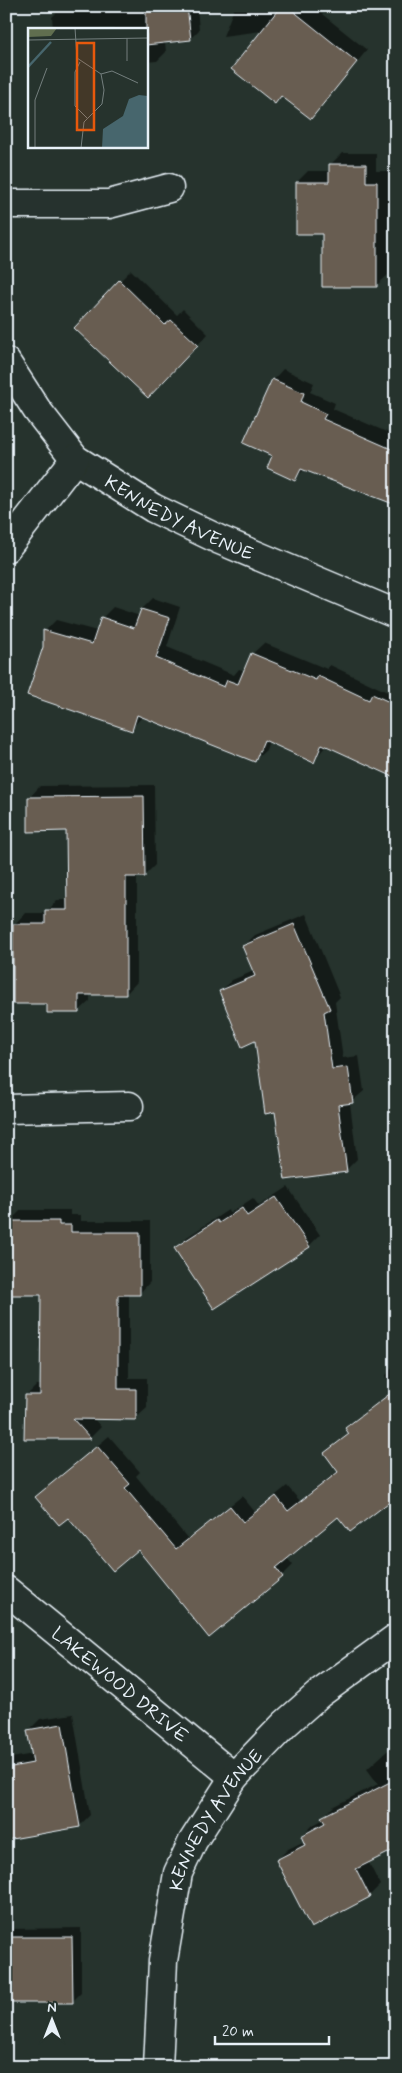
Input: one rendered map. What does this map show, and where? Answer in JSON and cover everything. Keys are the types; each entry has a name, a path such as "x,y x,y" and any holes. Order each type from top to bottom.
{"street":[{"path":"6,204 109,204 169,188"},
{"name":"KENNEDY AVENUE","path":"6,362 37,410 75,459 162,512 220,540 396,614"},
{"path":"6,548 75,459"},
{"path":"6,1109 129,1106"},
{"name":"LAKEWOOD DRIVE","path":"6,1590 234,1778"},
{"name":"KENNEDY AVENUE","path":"158,2067 163,1961 178,1874 194,1841 234,1778 285,1724 318,1694 396,1638"}],"building":[{"path":"146,6 187,6 191,40 148,45 148,28 146,28"},
{"path":"281,6 287,6 357,62 311,119 281,96 275,104 231,69"},
{"path":"329,164 366,164 366,182 377,182 377,287 322,287 322,234 296,234 296,182 329,182"},
{"path":"119,280 165,325 171,320 198,345 148,398 74,328"},
{"path":"272,379 304,393 301,402 326,414 323,419 396,451 396,505 301,469 295,481 267,468 272,456 243,443"},
{"path":"141,609 170,618 156,658 224,687 227,680 238,684 251,653 316,680 318,676 369,700 372,694 396,705 396,778 322,744 314,763 264,740 255,762 137,715 132,731 27,695 43,647 43,630 92,644 101,617 134,628"},
{"path":"144,796 145,877 126,877 126,995 79,995 79,1013 47,1013 47,1004 13,1004 13,924 45,924 45,910 67,910 66,831 28,832 28,797"},
{"path":"294,924 330,1009 324,1012 332,1069 348,1067 353,1103 338,1105 347,1172 285,1180 275,1112 265,1114 255,1041 242,1047 219,991 255,976 242,946"},
{"path":"276,1197 310,1247 214,1309 174,1248 217,1220 219,1223 242,1208 247,1216"},
{"path":"9,1221 59,1221 59,1225 71,1225 71,1232 140,1232 140,1295 118,1295 118,1389 136,1389 136,1420 73,1419 91,1439 24,1439 25,1395 40,1395 41,1295 9,1295"},
{"path":"396,1389 396,1497 350,1532 338,1517 276,1568 283,1577 209,1638 138,1550 113,1571 68,1518 59,1525 35,1497 97,1446 130,1484 125,1488 176,1549 230,1506 243,1522 276,1496 288,1511 338,1472 324,1453 349,1434 345,1428"},
{"path":"62,1724 80,1827 6,1840 6,1768 33,1763 27,1730"},
{"path":"396,1779 396,1849 356,1869 370,1897 311,1928 276,1860 305,1845 301,1836 325,1823 321,1817"},
{"path":"6,1937 72,1937 73,2003 6,2003"}]}
